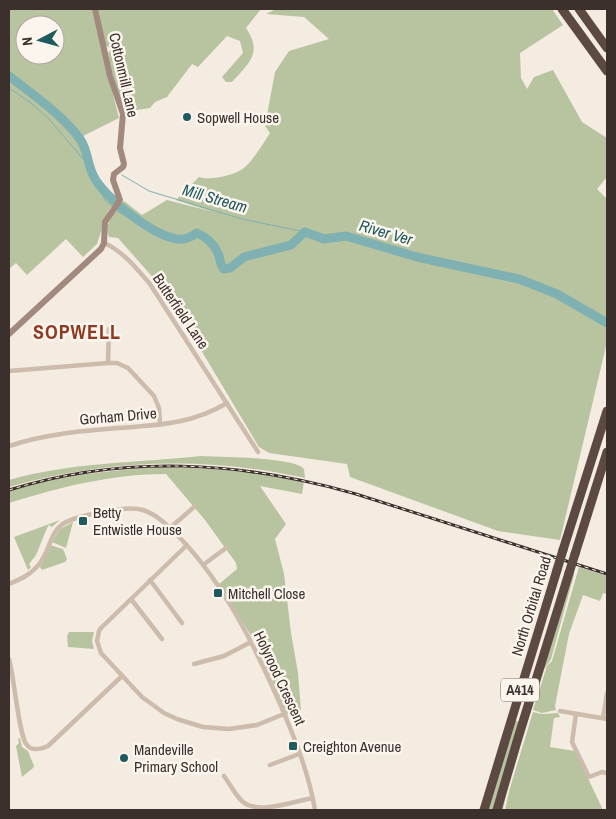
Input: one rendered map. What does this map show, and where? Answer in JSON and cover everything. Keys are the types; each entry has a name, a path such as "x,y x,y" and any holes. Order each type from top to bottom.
{"highway":[{"path":"562,9 607,71"},
{"path":"579,9 607,48"},
{"name":"North Orbital Road","path":"484,810 607,411"},
{"name":"North Orbital Road","path":"497,810 520,730 607,452"}],"street":[{"name":"Cottonmill Lane","path":"95,9 110,76 124,120 120,148 124,165 113,177 113,182 120,198 105,222 104,243"},
{"path":"9,334 101,249 104,243"},
{"name":"Butterfield Lane","path":"104,243 133,265 150,284 258,452"},
{"path":"108,363 109,329"},
{"path":"9,371 117,363 128,368 154,396 159,408 160,425"},
{"name":"Gorham Drive","path":"9,446 64,433 160,425 194,418 227,403"},
{"path":"170,528 194,507"},
{"name":"Holyrood Crescent","path":"9,584 33,571 42,559 51,538 58,528 66,522 78,517 126,508 140,509 158,518 187,545 203,565 222,591 251,642 284,714 299,754 315,810"},
{"path":"187,545 101,628 96,641 101,653 142,697 164,713 177,719 203,727 229,729 257,725 284,714"},
{"path":"203,565 226,548"},
{"path":"150,580 182,623"},
{"path":"131,599 162,639"},
{"path":"194,664 224,656 251,642"},
{"path":"9,658 25,744 34,749 48,746 122,676"},
{"path":"560,711 605,718 607,694"},
{"path":"576,714 572,742 589,777 602,772 607,773"},
{"path":"270,765 299,754"},
{"path":"224,776 239,798 246,804 254,807 264,808 313,798"}],"green space":[{"path":"9,9 261,9 246,28 253,44 254,51 252,57 232,82 226,82 222,77 243,53 240,41 227,36 198,67 192,64 167,97 155,102 150,108 130,111 125,108 118,94 108,53 112,48 100,44 119,118 83,136 88,144 94,173 115,202 107,213 97,244 83,257 66,239 27,275 16,263 9,269"},
{"path":"276,9 552,9 563,25 520,53 521,78 527,89 534,77 553,70 582,122 607,138 607,177 597,189 607,199 607,342 560,540 498,531 350,477 347,464 269,453 259,447 198,345 157,282 118,238 109,237 109,222 124,201 142,215 167,200 210,211 176,200 199,177 216,178 235,173 244,168 255,156 270,133 265,126 275,72 289,51 329,39 304,17 266,14"},
{"path":"201,456 256,458 287,462 304,469 305,478 231,466 156,464 82,471 9,487 9,480 80,466"},
{"path":"161,467 233,471 304,481 302,494 260,486 286,524 275,539 284,574 298,673 301,711 287,715 255,642 219,584 237,569 236,563 205,520 166,474 106,479 47,492 9,503 9,491 46,481 103,472"},
{"path":"60,520 52,527 49,525 47,528 36,555 29,564 31,567 28,570 14,537"},
{"path":"73,522 66,548 52,542 60,529"},
{"path":"50,545 63,549 67,559 65,562 42,570 40,567"},
{"path":"579,567 607,576 607,594 603,593 600,601 583,595 569,634 555,706 556,710 542,713 533,710 547,666 552,661"},
{"path":"572,574 574,575 551,659 544,670 507,790 503,810 500,810"},
{"path":"69,632 94,632 92,641 94,649 68,647 67,636"},
{"path":"533,712 542,714 558,713 560,717 554,718 550,747 575,751 603,810 505,810"},
{"path":"513,720 520,722 494,810 487,810"},
{"path":"20,738 22,747 28,751 34,766 22,777 16,746"}],"waterway":[{"name":"River Ver","path":"9,76 47,105 73,130 83,143 91,170 98,184 119,205 146,226 173,238 185,239 197,233 204,237 216,250 224,269 230,268 244,257 291,245 305,232 324,239 346,236 417,257 519,279 557,294 607,323"},
{"path":"9,88 31,103 48,118 84,160 105,200 112,206"},
{"name":"Mill Stream","path":"122,175 149,191 242,219 305,232"},
{"path":"117,211 132,220 142,223"}],"railway":[{"path":"9,490 52,478 139,467 182,466 269,474 356,494 607,574"}],"place":[{"name":"Sopwell House","path":"187,117"},
{"name":"Betty Entwistle House","path":"83,521"},
{"name":"Mitchell Close","path":"218,593"},
{"name":"Creighton Avenue","path":"293,746"},
{"name":"Mandeville Primary School","path":"124,758"}],"district":[{"name":"SOPWELL","path":"77,331"}]}
